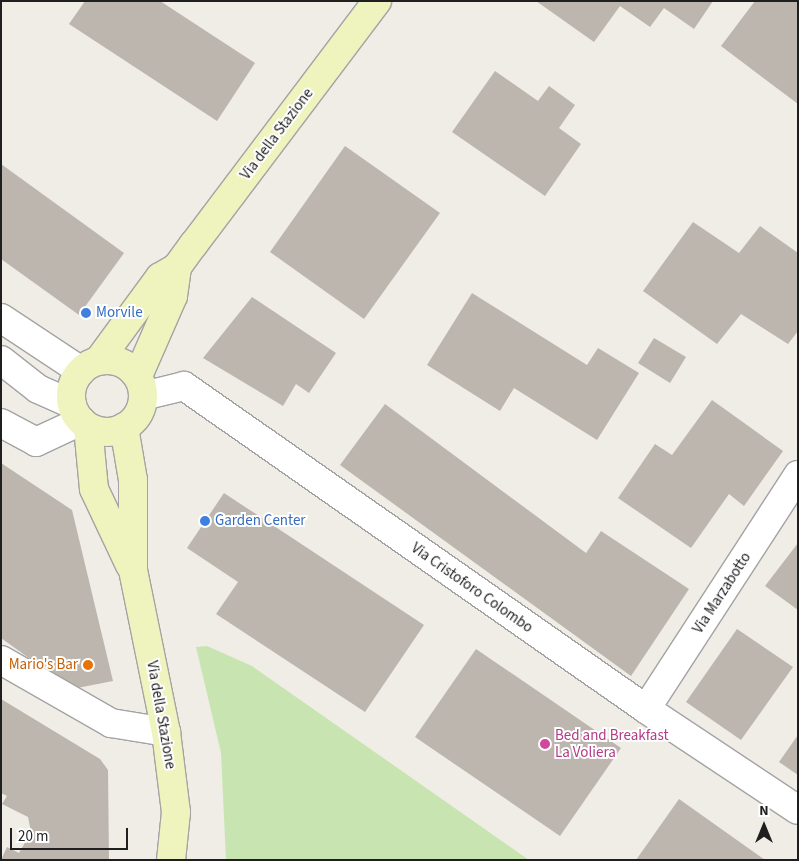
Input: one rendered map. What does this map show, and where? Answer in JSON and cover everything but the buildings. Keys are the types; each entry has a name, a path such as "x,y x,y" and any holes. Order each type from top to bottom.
{"street":[{"name":"Via della Stazione","path":"90,365 160,277 177,267 377,1"},
{"name":"Via della Stazione","path":"140,386 173,296 177,267"},
{"path":"1,318 90,365 121,362 140,386 137,416 124,427 106,432 38,390 1,360"},
{"path":"80,417 71,387 90,365"},
{"name":"Via Cristoforo Colombo","path":"140,386 184,386 646,709 798,810"},
{"name":"Via della Stazione","path":"80,417 94,489 133,570"},
{"path":"1,423 36,442 80,417"},
{"name":"Via della Stazione","path":"124,427 133,480 133,570 166,732 176,812 171,860"},
{"name":"Via Marzabotto","path":"646,709 798,476"},
{"path":"1,660 111,723 166,732"}],"green space":[{"path":"207,646 252,666 529,860 226,860 221,753 196,647"}],"place":[{"name":"Morvile","path":"86,313"},
{"name":"Garden Center","path":"205,521"},
{"name":"Mario's Bar","path":"88,665"},
{"name":"Bed and Breakfast La Voliera","path":"545,744"}]}
